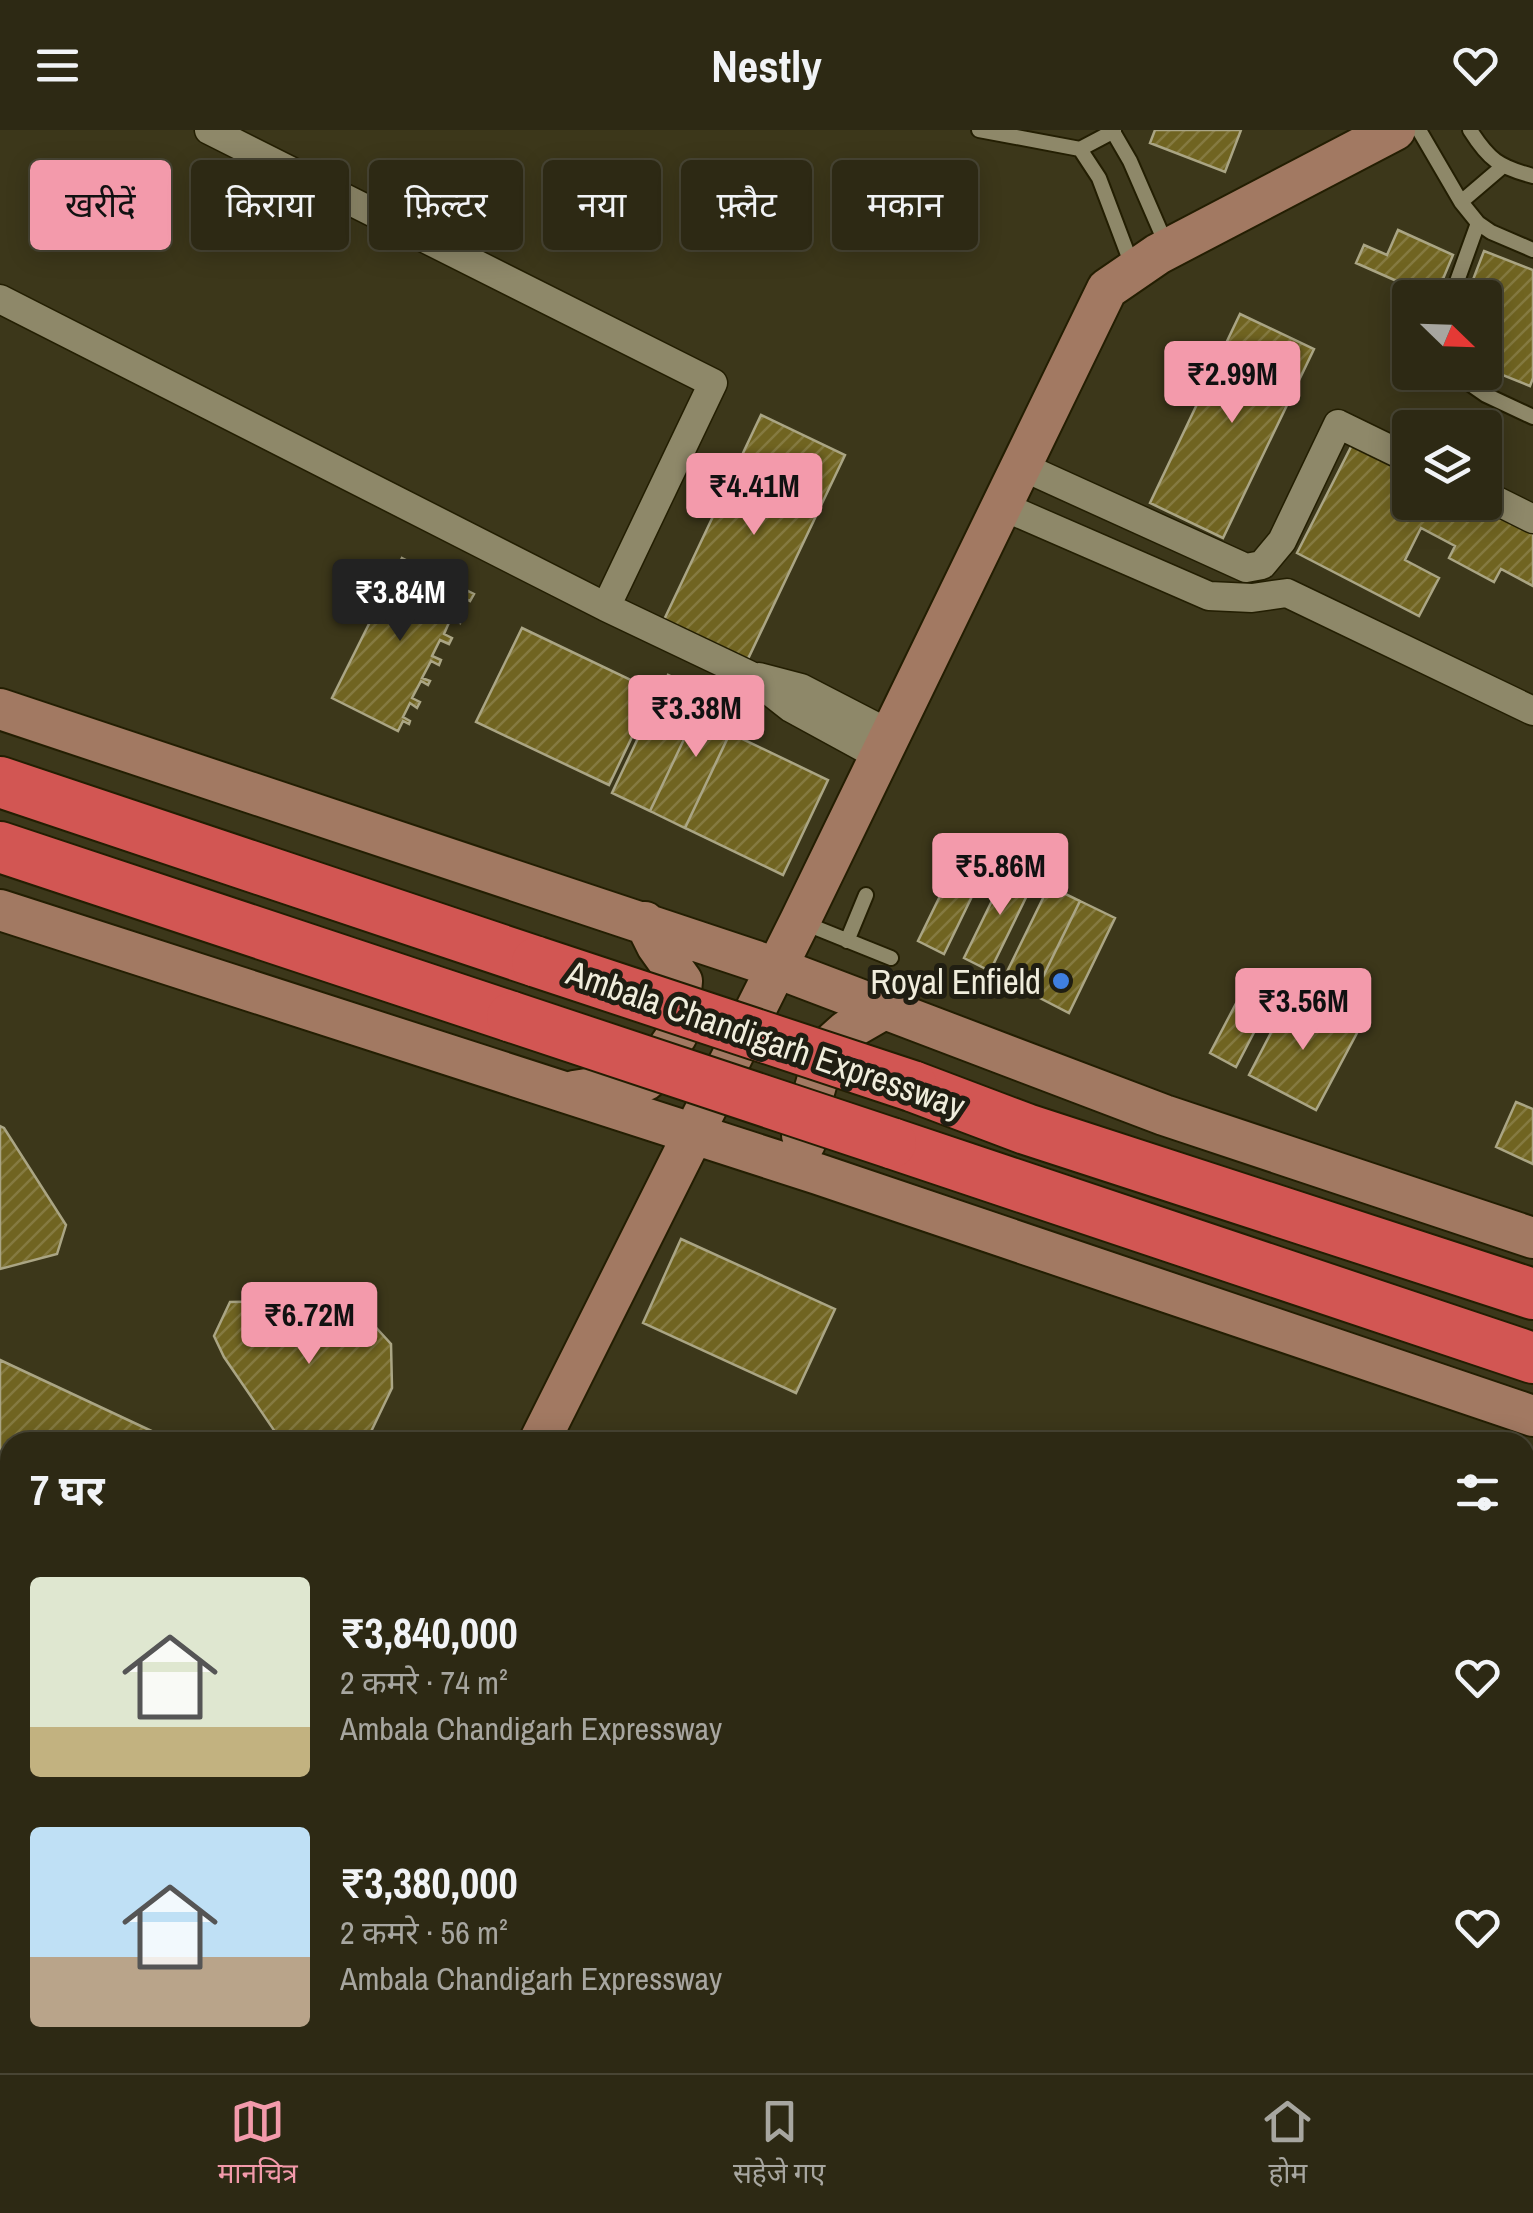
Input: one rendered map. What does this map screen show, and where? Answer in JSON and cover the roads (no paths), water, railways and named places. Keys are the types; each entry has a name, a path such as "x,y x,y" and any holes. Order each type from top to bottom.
{"highway":[{"name":"Ambala Chandigarh Expressway","path":"0,782 912,1086 1026,1128 1533,1294"},
{"name":"Ambala Chandigarh Expressway","path":"0,846 1533,1358"}],"street":[{"path":"210,130 713,383 606,607"},
{"path":"543,1432 777,968 1108,289 1168,249 1395,130"},
{"path":"0,299 606,607 748,674 791,708 884,745"},
{"path":"1021,466 1246,568 1262,566 1282,541 1338,424 1392,450"},
{"path":"1502,503 1533,518"},
{"path":"1002,506 1209,596 1252,598 1287,593 1533,711"},
{"path":"0,708 645,922 1164,1114 1533,1238"},
{"path":"0,910 692,1132 1533,1416"},
{"path":"566,1092 646,1080 676,1035 682,981 645,922"},
{"path":"818,1174 802,1135 826,1049 846,1031 886,1008"}],"lane":[{"path":"979,130 1080,149 1113,130 1168,249"},
{"path":"1419,130 1478,223 1533,250"},
{"path":"1470,130 1502,167 1533,176"},
{"path":"1080,149 1098,178 1134,271"},
{"path":"1462,202 1502,167"},
{"path":"1457,280 1478,223"},
{"path":"1478,390 1533,417"},
{"path":"848,941 866,895"},
{"path":"800,921 891,958"}],"place":[{"name":"Royal Enfield","path":"1061,981"}]}
